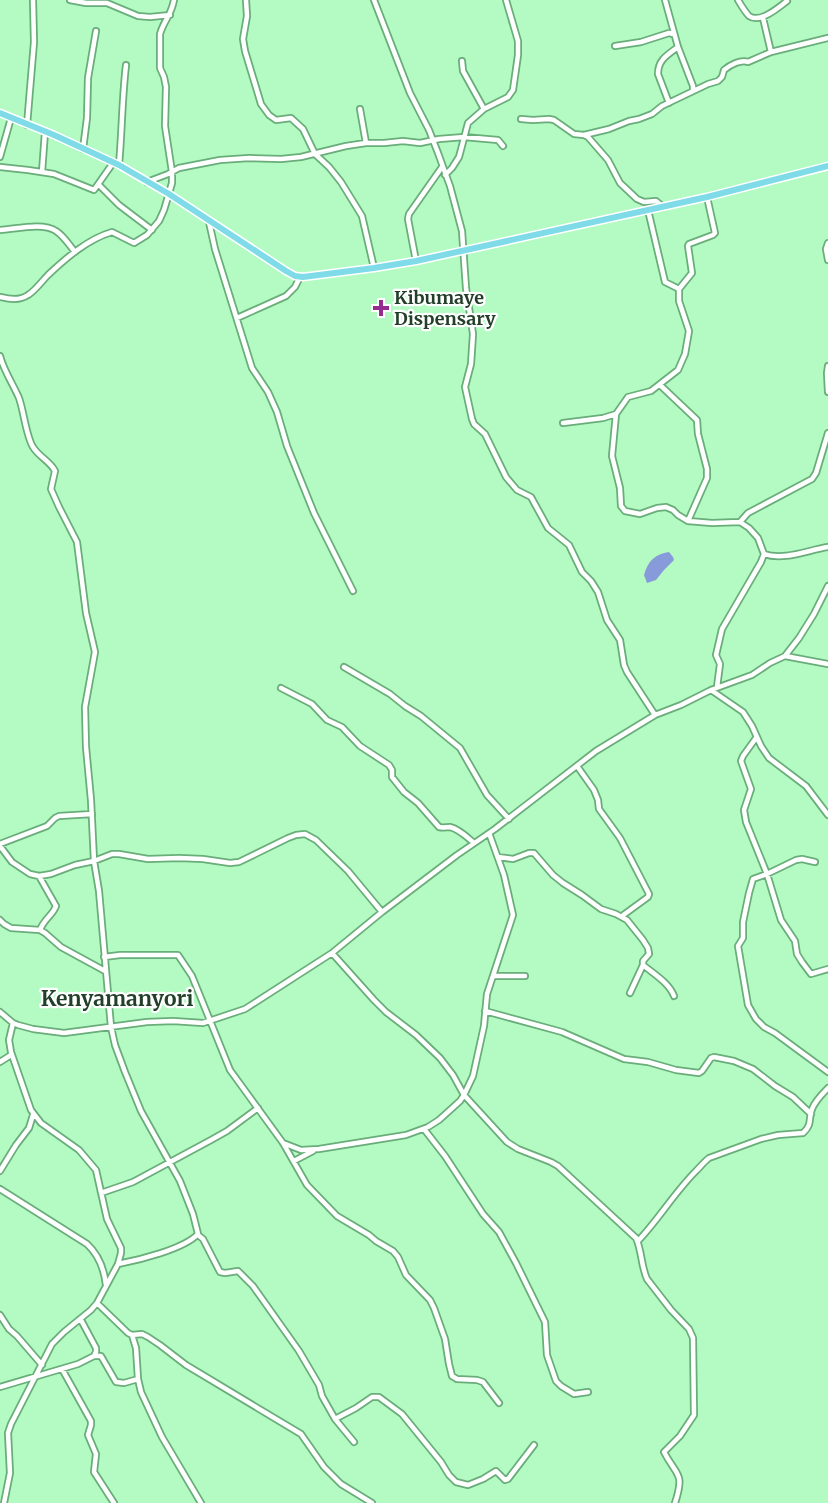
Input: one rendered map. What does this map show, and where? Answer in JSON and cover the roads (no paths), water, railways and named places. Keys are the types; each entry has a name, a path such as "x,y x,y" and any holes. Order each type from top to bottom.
{"main road":[{"path":"0,113 116,164 169,194 286,271 300,277 416,261 707,197 828,167"}],"street":[{"path":"27,125 33,52 33,0"},
{"path":"70,0 107,3 144,16 170,15"},
{"path":"0,297 12,299 28,295 75,252 108,233 116,233 129,242 134,243 141,240 152,230 164,210 172,188 172,172 165,126 165,77 160,68 159,52 161,29 170,15 174,0"},
{"path":"246,0 248,16 243,39 258,97 272,118 276,120 291,118 299,124 315,154 341,182 362,216 374,268"},
{"path":"374,0 410,93 429,130 450,186 459,221 473,334 471,364 465,392 474,424 484,434 506,477 517,490 531,497 548,528 569,546 582,572 598,592 607,620 620,640 627,672 655,715"},
{"path":"445,175 456,163 468,123 484,109 508,97 513,90 518,41 506,0"},
{"path":"665,0 673,34 693,91"},
{"path":"738,0 749,16 763,18 787,1"},
{"path":"763,18 771,51"},
{"path":"83,149 87,118 88,78 96,32"},
{"path":"615,46 673,34"},
{"path":"521,119 554,120 574,134 584,135 609,129 656,112 662,106 718,81 726,68 742,61 748,62 771,51 828,38"},
{"path":"669,103 658,70 663,57 678,47"},
{"path":"462,61 463,71 484,109"},
{"path":"0,167 54,174 96,189 116,164 121,140 126,65"},
{"path":"360,109 366,144"},
{"path":"0,157 2,142 11,118"},
{"path":"42,172 45,132"},
{"path":"584,135 608,160 620,183 637,199 644,202 657,201 663,207"},
{"path":"147,182 185,167 220,160 281,159 346,146 464,137 498,140 503,146"},
{"path":"416,261 409,214 442,167"},
{"path":"99,185 119,205 152,230"},
{"path":"707,197 715,233 688,246 692,273 679,289 679,301 689,331 680,367 649,392 628,397 616,414 612,456 620,488 622,510 640,514 666,507 688,521 740,522 758,538 764,554 761,562 722,629 716,655 720,664 717,687"},
{"path":"648,210 665,282 679,289"},
{"path":"209,222 252,368 268,392 277,412 287,446 314,513 352,591"},
{"path":"0,230 39,226 51,228 58,232 75,252"},
{"path":"828,243 826,249 828,260"},
{"path":"237,318 286,296 295,287 300,277"},
{"path":"0,356 18,398 32,445 52,464 55,471 51,489 77,542 95,652 85,708 86,747 105,971 111,1027 119,1058 141,1111 180,1181 193,1214 198,1235 203,1239 220,1272 238,1271 253,1286 305,1361 335,1419 354,1442"},
{"path":"828,366 828,392"},
{"path":"660,385 695,418 707,469 707,478 688,521"},
{"path":"563,423 616,414"},
{"path":"740,522 748,513 812,479 816,473 828,433"},
{"path":"764,554 779,556 828,547"},
{"path":"0,1012 13,1023 33,1029 64,1033 147,1022 203,1023 245,1009 332,953 382,912 509,819 596,751 655,715 717,687 752,675 785,656 809,622 828,586"},
{"path":"785,656 828,664"},
{"path":"344,667 422,716 460,748 487,795 509,819"},
{"path":"281,688 312,704 327,720 345,730 360,746 389,765 392,777 404,792 418,803 439,827 455,829 474,843"},
{"path":"711,690 743,711 769,758 806,786 828,815"},
{"path":"756,738 741,761 751,789 744,810 746,822 768,874 781,920 795,941 797,954 811,974 828,969"},
{"path":"577,766 594,790 599,809 620,838 649,894 622,916"},
{"path":"92,814 59,816 47,826 0,845 12,862 30,874 39,876 119,854 148,859 179,858 239,862 288,838 304,834 316,840 348,871 382,912"},
{"path":"283,1143 301,1150 319,1149 389,1138 424,1129 439,1120 464,1095 473,1076 484,1026 487,994 513,915 504,875 489,833"},
{"path":"498,857 513,859 534,853 563,883 601,909 622,916 633,926 648,948 649,954 643,961 644,965 630,993"},
{"path":"815,862 799,859 756,878 751,883 743,922 743,938 738,946 748,1005 756,1019 828,1072"},
{"path":"39,876 56,906 43,922 40,930"},
{"path":"0,920 12,928 40,930 61,947 105,971"},
{"path":"332,953 374,1000 434,1052 453,1075 464,1095 507,1142 558,1166 638,1241 648,1282 689,1329 693,1338 694,1415 680,1436 664,1452 676,1470 680,1483 675,1503"},
{"path":"104,957 178,955 192,976 231,1070 283,1143 310,1189 336,1216 369,1234 398,1257 406,1275 434,1308 442,1328 448,1364 454,1378 483,1382 499,1403"},
{"path":"644,965 662,980 675,996"},
{"path":"494,976 525,976"},
{"path":"485,1011 562,1032 624,1059 648,1062 676,1070 699,1073 714,1057 734,1061 753,1069 793,1097 811,1114"},
{"path":"4,1503 10,1473 9,1429 19,1406 38,1375 52,1344 97,1303 118,1264 121,1250 107,1220 96,1170 91,1162 33,1115 11,1055 9,1040 13,1023"},
{"path":"0,1062 11,1055"},
{"path":"638,1241 653,1225 680,1188 706,1160 761,1139 803,1133 810,1124 813,1106 828,1088"},
{"path":"101,1193 133,1182 227,1131 258,1108"},
{"path":"0,1171 16,1144 29,1128 33,1115"},
{"path":"424,1129 445,1156 483,1214 499,1232 516,1263 545,1322 547,1355 556,1381 574,1394 588,1392"},
{"path":"294,1161 319,1149"},
{"path":"0,1190 87,1244 101,1262 106,1285"},
{"path":"118,1264 158,1254 198,1235"},
{"path":"97,1303 125,1331 132,1335 148,1337 186,1365 301,1434 324,1467 341,1484 372,1503"},
{"path":"0,1316 42,1365"},
{"path":"81,1320 96,1348 94,1356"},
{"path":"132,1335 138,1355 138,1379 145,1402 162,1437 201,1503"},
{"path":"0,1387 78,1364 94,1356 101,1356 116,1382 124,1383 138,1379"},
{"path":"62,1369 91,1421 88,1433 96,1455 94,1470 114,1503"},
{"path":"335,1419 372,1397 379,1397 402,1414 452,1479 468,1485 496,1471 508,1479 534,1445"}],"water":[{"path":"669,552 674,560 656,580 647,583 644,575 650,562 656,556"}],"place":[{"name":"Kibumaye Dispensary","path":"381,308"}],"district":[{"name":"Kenyamanyori","path":"117,999"}]}
